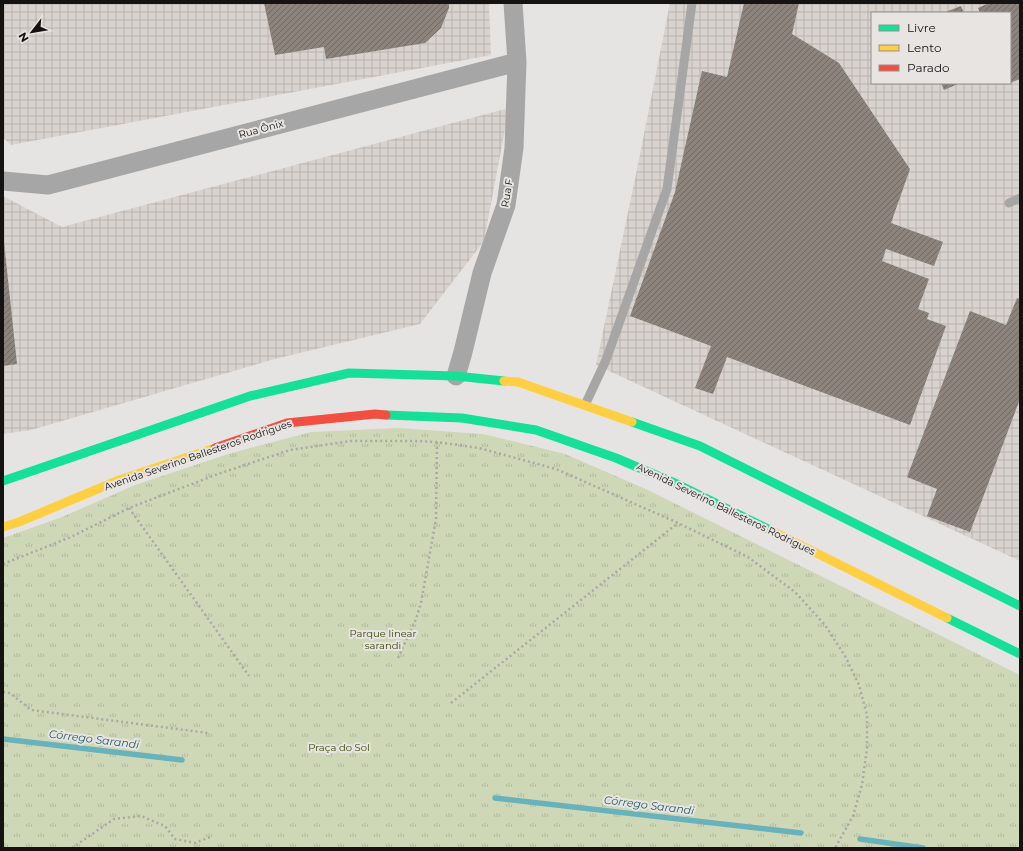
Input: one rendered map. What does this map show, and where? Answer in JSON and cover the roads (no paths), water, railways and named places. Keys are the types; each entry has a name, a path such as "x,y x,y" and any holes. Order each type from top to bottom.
{"street":[{"name":"Rua F","path":"456,376 482,273 506,206 514,148 517,62 513,3"},
{"name":"Rua Ônix","path":"3,181 48,185 517,62"},
{"path":"3,481 250,396 350,373 456,376 518,382 700,446 1020,606"},
{"name":"Avenida Severino Ballesteros Rodrigues","path":"3,527 19,522 119,480 287,423 375,414 462,418 536,430 616,458 677,484 1020,654"}],"lane":[{"path":"585,405 606,360 667,189 692,3"},
{"path":"1009,203 1020,198"}],"waterway":[{"name":"Córrego Sarandi","path":"3,739 182,760"},
{"name":"Córrego Sarandi","path":"495,798 801,833"},
{"name":"Córrego Sarandi","path":"860,839 923,848"}],"park label":[{"name":"Parque linear sarandi","path":"383,638"},
{"name":"Praça do Sol","path":"339,747"}]}
